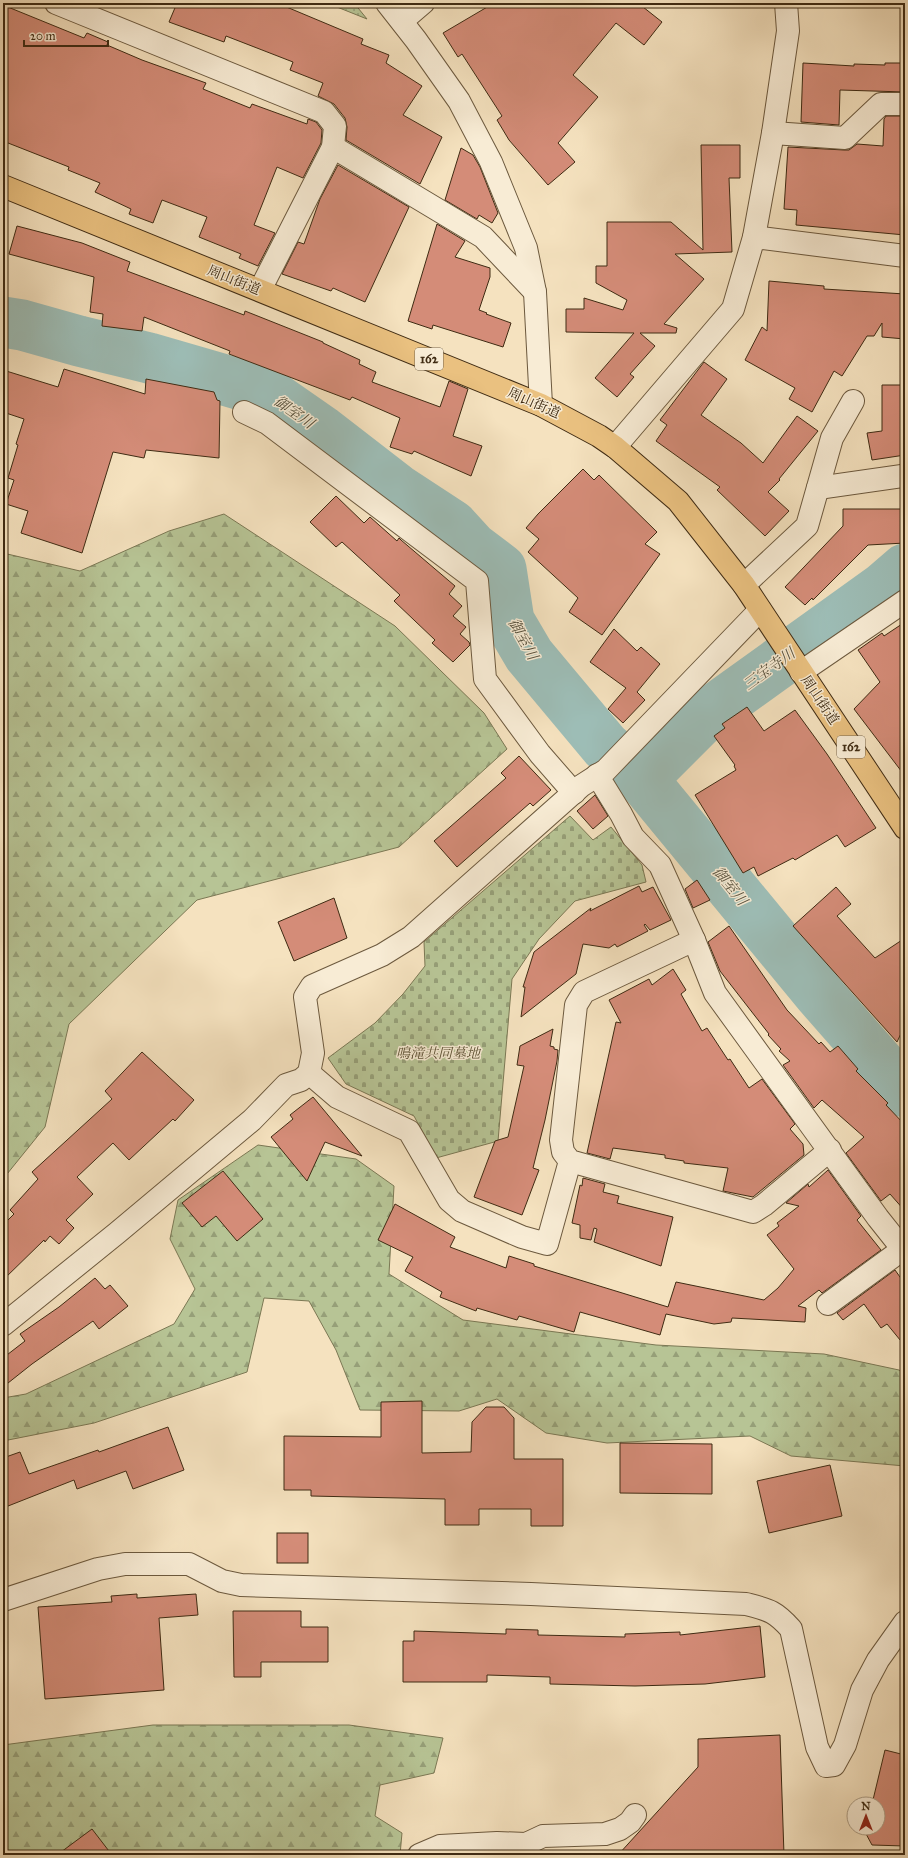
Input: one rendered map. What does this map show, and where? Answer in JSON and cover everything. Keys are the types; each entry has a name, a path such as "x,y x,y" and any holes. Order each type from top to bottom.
{"highway":[{"name":"周山街道","path":"3,186 541,405 599,436 615,447 678,501 744,585 905,828"}],"street":[{"path":"56,3 324,112 335,126 333,147 260,290"},
{"path":"387,3 402,21 459,101 490,162 526,248 535,292 541,405"},
{"path":"402,21 423,3"},
{"path":"615,447 733,309 754,238 773,133 788,31 786,3"},
{"path":"773,133 845,138 881,104 905,104"},
{"path":"333,147 483,237 535,292"},
{"path":"754,238 905,256"},
{"path":"744,585 808,526 832,438 852,401"},
{"path":"244,412 267,423 477,581 485,678 540,754 574,793"},
{"path":"818,488 902,476"},
{"path":"799,668 905,601"},
{"path":"3,1325 252,1120 286,1085 301,1080 309,1073 313,1053 305,997 312,986 382,955 411,937 574,793 601,773 760,610"},
{"path":"601,773 633,837 660,865 694,940 715,993 904,1251 828,1304"},
{"path":"694,940 584,992 576,1005 561,1140 563,1152 570,1161 753,1212 764,1205 830,1150"},
{"path":"309,1073 337,1097 409,1131 448,1200 462,1211 522,1237 547,1244 570,1161"},
{"path":"3,1600 98,1569 125,1564 189,1564 222,1581 241,1586 523,1594 746,1604 766,1609 779,1615 790,1630 817,1747 826,1766 834,1765 845,1745 862,1690 878,1660 905,1622"},
{"path":"419,1855 440,1846 497,1842 526,1844 543,1836 604,1834 620,1829 630,1822 635,1815"}],"green space":[{"path":"327,3 354,3 367,19"},
{"path":"224,514 395,626 484,713 507,749 399,847 197,900 69,1024 45,1127 3,1179 3,553 80,571 169,531"},
{"name":"鳴滝共同墓地","path":"570,816 593,840 611,827 642,865 646,882 575,901 539,939 512,979 498,1141 436,1158 414,1116 346,1084 328,1058 375,1023 403,994 425,966 424,942"},
{"path":"258,1145 356,1159 394,1186 389,1274 463,1320 656,1345 824,1354 899,1370 905,1374 905,1466 791,1456 750,1436 607,1443 546,1433 497,1399 459,1411 360,1410 336,1350 309,1301 264,1298 247,1372 94,1423 3,1441 3,1398 26,1394 174,1324 195,1289 170,1239 178,1200"},
{"path":"153,1725 349,1725 443,1738 434,1773 380,1785 375,1816 402,1833 400,1855 3,1855 3,1745"}],"building":[{"path":"177,3 277,3 363,39 361,44 389,55 386,63 422,86 403,115 442,137 420,184 346,140 347,127 345,118 334,104 318,96 323,83 290,70 293,62 226,36 224,42 169,22"},
{"path":"494,3 638,3 662,22 644,45 616,23 573,75 598,97 558,143 575,162 548,185 509,140 497,120 502,116 462,54 458,57 443,33"},
{"path":"3,5 84,38 87,33 108,42 107,45 142,60 206,83 203,89 250,108 252,104 307,124 308,119 316,122 322,130 321,143 303,178 277,167 254,225 275,233 258,266 239,258 241,254 199,237 207,217 162,200 153,223 129,214 131,209 95,192 100,183 68,170 69,167 3,141"},
{"path":"803,63 854,66 854,64 885,65 885,63 905,63 905,92 840,90 839,125 801,122"},
{"path":"886,116 905,116 905,235 796,225 797,210 784,209 788,147 849,150 857,144 883,146 884,119"},
{"path":"701,145 740,145 740,178 729,178 732,252 675,254 704,279 664,324 677,328 676,333 640,333 655,346 630,374 634,377 617,397 595,378 634,333 566,332 566,309 584,309 584,298 623,310 627,300 596,283 596,266 607,266 607,222 671,222 703,250"},
{"path":"461,148 473,155 480,167 498,213 492,223 479,215 477,219 445,200"},
{"path":"338,165 409,207 365,302 333,288 331,291 282,274 298,242 304,244 320,199"},
{"path":"437,224 465,241 455,257 490,268 490,277 479,310 511,323 503,347 433,325 432,329 408,321"},
{"path":"17,226 82,243 130,262 127,271 244,315 245,311 323,342 360,360 359,364 376,372 372,382 440,407 449,381 468,389 453,436 482,446 471,476 414,451 412,454 390,447 400,418 352,397 350,400 229,354 230,351 144,317 142,331 102,326 103,314 90,312 94,277 9,254"},
{"path":"769,281 824,286 824,289 905,294 905,339 882,337 882,323 874,336 867,336 842,376 834,371 812,412 789,399 795,388 745,360 762,327 767,331"},
{"path":"704,362 727,379 701,415 741,443 763,463 797,416 818,431 779,479 780,480 768,492 789,511 765,536 717,490 720,487 656,441 667,425 660,420"},
{"path":"64,369 145,394 146,379 214,392 217,400 220,401 219,458 146,450 144,458 113,452 82,553 21,533 28,511 6,504 14,480 8,478 24,419 3,412 3,370 58,387"},
{"path":"882,385 905,385 905,455 872,460 867,433 882,431"},
{"path":"583,469 594,480 599,475 657,532 645,544 660,554 602,635 569,612 578,598 528,552 539,539 526,528"},
{"path":"336,496 364,523 370,517 397,541 399,538 455,586 449,594 462,606 453,616 466,627 460,634 469,642 470,645 453,662 432,643 435,640 394,601 400,595 342,542 336,547 310,522"},
{"path":"843,509 905,509 905,543 868,545 813,600 812,598 805,605 785,587 843,526"},
{"path":"905,622 905,776 854,709 880,682 858,650 882,633 884,636"},
{"path":"614,629 637,651 641,647 660,664 637,692 645,700 623,723 608,709 626,688 590,662"},
{"path":"747,707 764,731 795,710 827,754 876,828 845,847 837,835 795,860 793,858 758,876 754,867 743,873 695,795 736,770 735,765 714,736 725,728 722,724"},
{"path":"519,756 551,790 533,806 530,803 457,867 434,841 506,778 501,773"},
{"path":"595,795 608,816 593,829 577,811"},
{"path":"697,880 710,900 693,908 685,889"},
{"path":"639,886 642,892 653,887 671,920 650,930 645,924 644,925 648,931 617,947 615,944 609,948 583,944 576,974 521,1017 525,987 523,987 534,952 591,908 590,911"},
{"path":"836,887 851,904 837,916 875,958 905,938 905,1025 897,1042 793,926"},
{"path":"334,898 347,938 294,961 278,922"},
{"path":"729,926 787,1010 819,1044 821,1042 830,1052 838,1046 858,1069 856,1071 888,1103 886,1105 905,1125 905,1211 890,1194 881,1201 846,1153 864,1137 822,1100 814,1108 783,1065 790,1061 779,1051 781,1049 768,1035 769,1034 720,971 708,942"},
{"path":"673,969 686,990 681,994 702,1031 707,1028 749,1088 762,1079 795,1124 790,1129 803,1144 804,1155 753,1197 723,1191 728,1168 684,1163 684,1161 665,1158 665,1155 613,1148 610,1159 587,1153 616,1022 621,1023 609,1000 649,979 652,985"},
{"path":"553,1029 550,1046 558,1050 557,1061 545,1120 533,1168 539,1170 522,1215 474,1197 495,1141 508,1137 524,1066 517,1065 520,1046"},
{"path":"142,1052 194,1100 175,1121 173,1119 129,1160 113,1143 77,1177 93,1194 66,1220 74,1228 59,1244 50,1236 45,1242 44,1240 3,1280 3,1225 14,1214 10,1210 38,1179 32,1172 112,1099 105,1091"},
{"path":"313,1097 362,1156 325,1142 307,1181 271,1137 293,1119 290,1115"},
{"path":"828,1170 861,1216 857,1220 881,1250 822,1293 819,1290 798,1306 806,1308 805,1322 732,1318 731,1322 714,1324 666,1314 660,1335 580,1312 574,1332 519,1316 517,1320 477,1308 476,1311 440,1297 442,1292 405,1271 413,1257 378,1240 395,1204 455,1237 450,1247 506,1268 509,1256 534,1264 534,1266 668,1307 676,1282 764,1300 778,1288 794,1269 767,1235 779,1226 777,1223 799,1206 786,1203 808,1184 809,1187"},
{"path":"223,1171 263,1219 237,1241 216,1216 202,1227 182,1203"},
{"path":"583,1178 605,1184 603,1192 619,1196 617,1203 673,1217 661,1266 594,1242 597,1229 594,1228 591,1240 580,1238 580,1225 572,1223 580,1185 582,1186"},
{"path":"895,1270 905,1284 905,1346 887,1324 881,1328 864,1304 843,1320 837,1313"},
{"path":"95,1278 105,1289 110,1285 128,1306 99,1329 93,1321 32,1364 3,1387 3,1358 25,1341 20,1334 59,1307"},
{"path":"422,1401 422,1453 471,1452 472,1422 486,1407 504,1407 514,1418 514,1459 563,1459 563,1526 531,1526 531,1509 479,1509 479,1525 445,1525 445,1499 311,1496 311,1490 284,1490 284,1436 381,1437 381,1402"},
{"path":"168,1427 184,1470 133,1489 126,1471 77,1489 74,1480 3,1508 3,1458 20,1452 29,1474 98,1450 99,1452"},
{"path":"620,1443 712,1444 712,1494 620,1493"},
{"path":"830,1465 842,1516 769,1533 757,1481"},
{"path":"277,1533 308,1533 308,1563 277,1563"},
{"path":"137,1594 137,1598 196,1594 198,1615 159,1618 164,1690 45,1699 38,1607 112,1602 111,1596"},
{"path":"233,1611 301,1611 301,1627 328,1627 328,1662 261,1662 261,1677 234,1677"},
{"path":"760,1626 765,1677 705,1684 635,1686 550,1684 550,1677 487,1675 487,1682 403,1682 403,1641 414,1641 414,1631 506,1634 506,1629 538,1630 538,1635 625,1637 625,1634 680,1632 680,1635"},
{"path":"780,1735 784,1855 618,1855 698,1767 698,1739"},
{"path":"885,1750 905,1755 905,1846 872,1845 867,1836 886,1836 886,1796 874,1796"},
{"path":"92,1829 112,1855 57,1855"}],"waterway":[{"name":"御室川","path":"3,322 22,325 149,358 266,392 322,431 397,489 452,525 472,547 501,569 509,621 529,655 605,746 642,779 820,995 905,1092"},
{"name":"三宝寺川","path":"642,779 705,716 883,588 905,569"}]}
